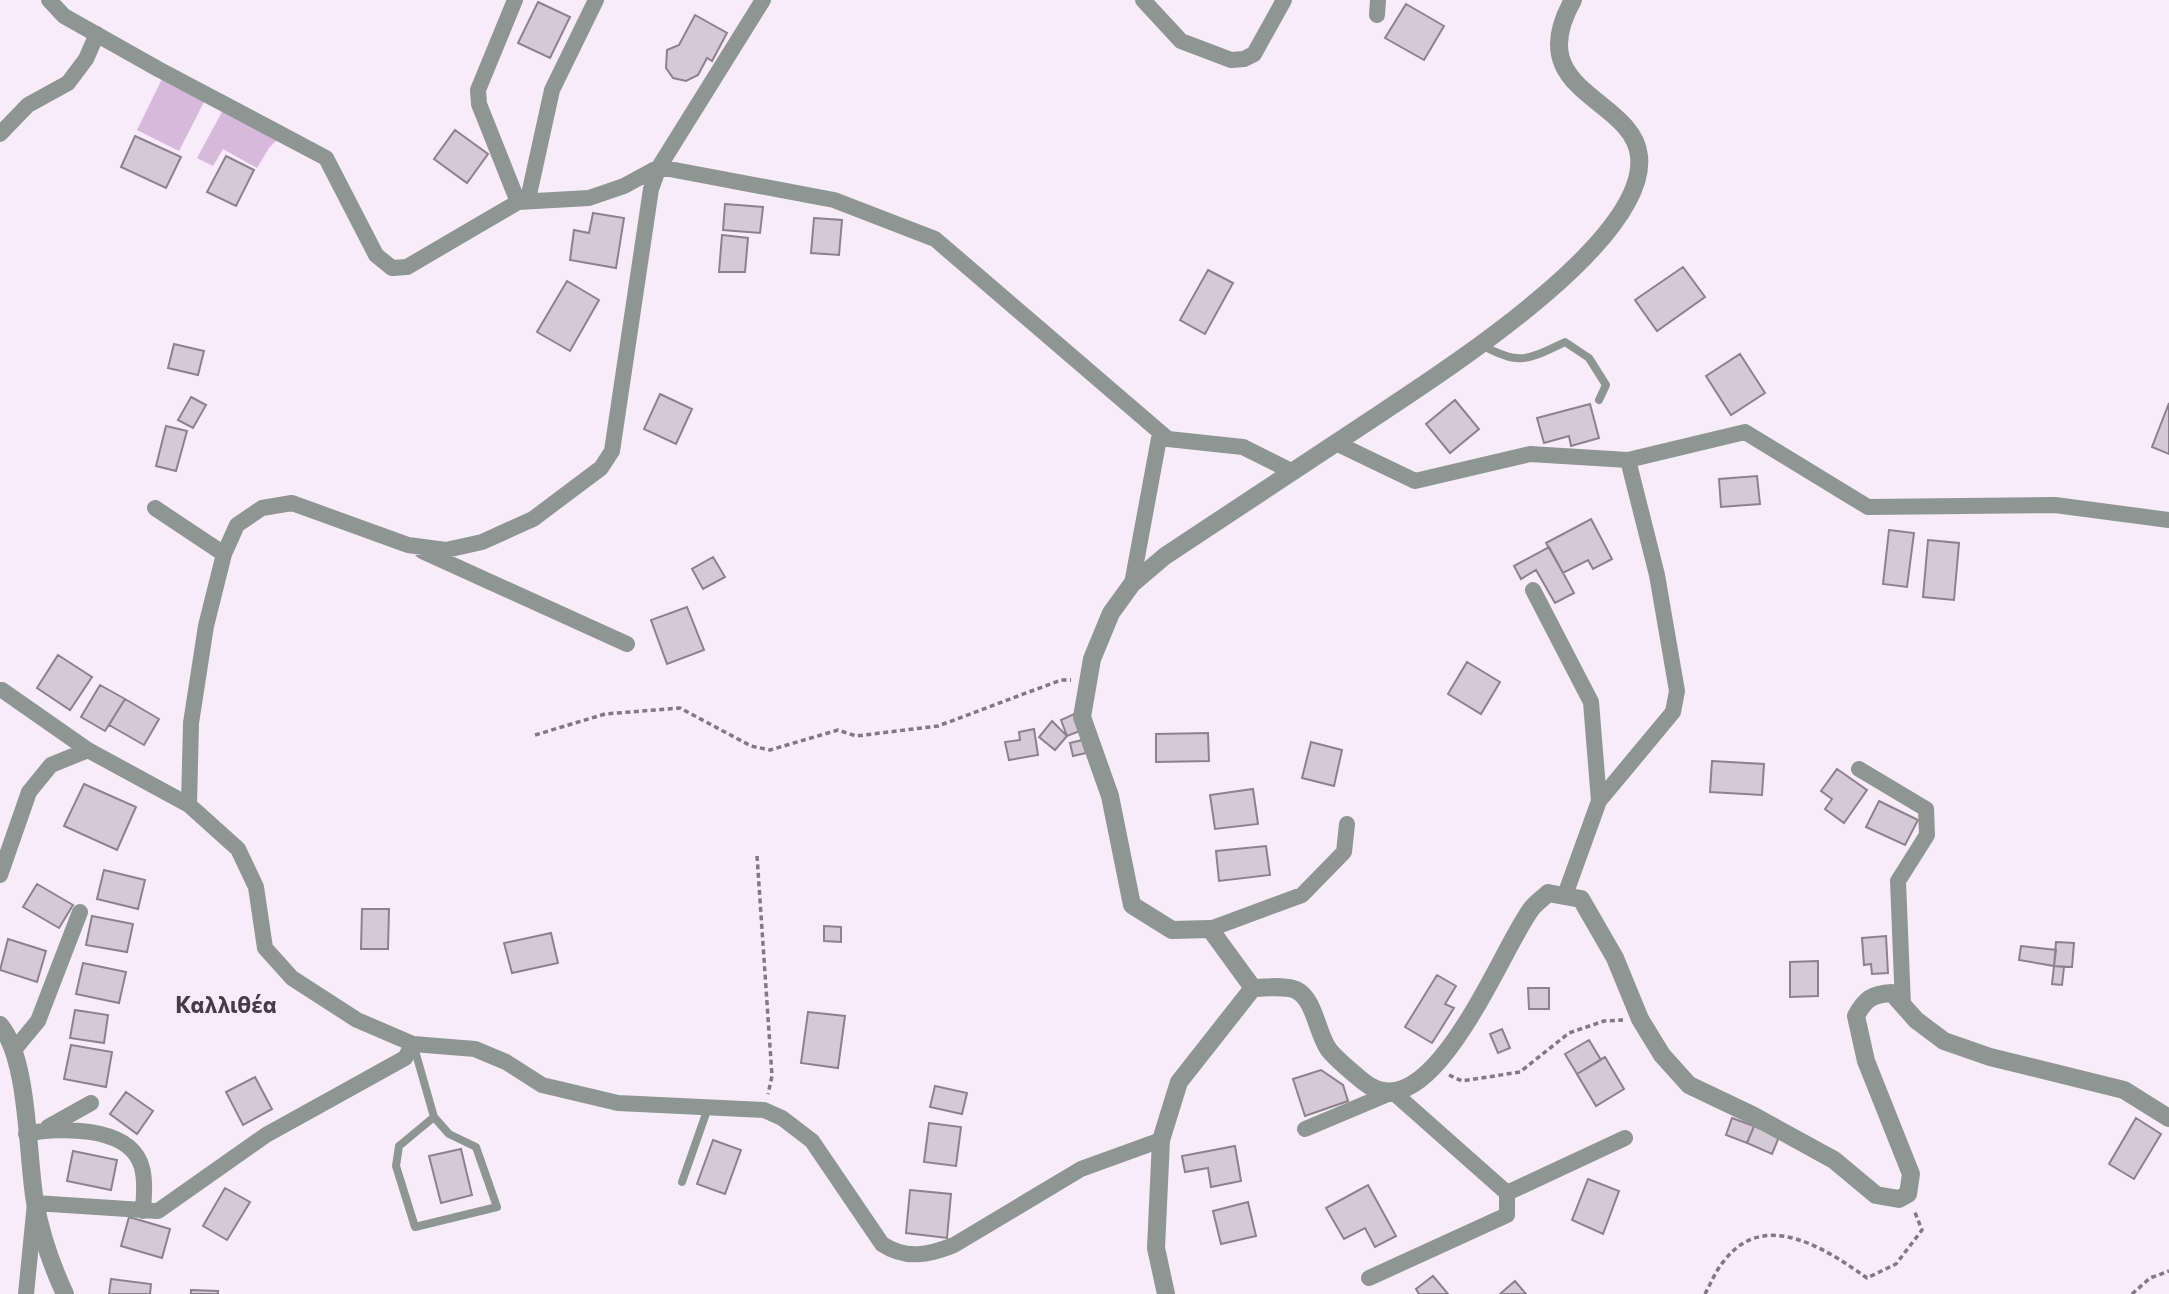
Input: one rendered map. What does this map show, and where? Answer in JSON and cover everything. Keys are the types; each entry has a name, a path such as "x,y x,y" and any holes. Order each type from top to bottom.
{"street":[{"path":"49,0 64,16 326,158 376,255 392,268 407,267 523,200 589,198 624,186 659,167 834,200 935,239 1168,439 1243,447 1293,472"},
{"path":"514,0 478,90 479,104 523,200"},
{"path":"523,200 552,90 596,0"},
{"path":"408,545 446,550 482,542 533,519 601,468 612,452 651,189 659,167 763,0"},
{"path":"1143,0 1181,41 1231,60 1254,54 1284,0"},
{"path":"1347,824 1344,852 1302,895 1210,929 1172,930 1132,905 1110,796 1083,717 1087,679 1111,613 1132,584 1165,556 1482,345 1556,286 1593,248 1624,205 1637,181 1639,156 1631,132 1578,86 1559,57 1562,19 1573,0"},
{"path":"0,134 28,105 68,83 86,59 97,34"},
{"path":"1336,443 1415,481 1530,454 1628,460 1745,432 1868,507 2055,505 2169,520"},
{"path":"1132,584 1160,433"},
{"path":"1565,895 1600,801 1673,712 1677,691 1657,575 1628,460"},
{"path":"189,805 191,723 206,626 224,554 237,525 262,508 292,503 408,545 627,644"},
{"path":"155,508 224,554"},
{"path":"1533,590 1591,702 1600,801"},
{"path":"2,690 88,750 189,805 238,849 256,887 265,947 292,978 357,1020 413,1044 475,1049 506,1062 542,1085 618,1103 709,1105 764,1110 782,1118 811,1141 883,1244 896,1253 914,1255 936,1252 954,1245 1081,1169 1161,1140"},
{"path":"0,875 5,851 29,792 51,765 88,750"},
{"path":"1859,769 1926,809 1927,835 1898,881 1903,1006"},
{"path":"1305,1129 1420,1082 1434,1068 1480,1001 1532,908 1548,893 1581,899 1615,958 1640,1019 1662,1055 1689,1085 1752,1115 1834,1160 1876,1195 1899,1199 1908,1194 1910,1174 1866,1061 1856,1016 1864,1000 1878,993 1892,993 1944,1041 1990,1057 2124,1090 2169,1118"},
{"path":"14,1049 38,1021 80,912"},
{"path":"1210,929 1253,988"},
{"path":"1253,988 1295,989 1306,998 1328,1048 1344,1066 1368,1086 1393,1092 1507,1193 1507,1215 1369,1278"},
{"path":"1166,1294 1156,1248 1161,1140 1179,1082 1253,988"},
{"path":"0,1025 14,1049 35,1132 35,1203 26,1294"},
{"path":"35,1203 158,1211 266,1135 405,1058 413,1044"},
{"path":"35,1132 91,1103"},
{"path":"35,1132 71,1128 128,1144 141,1162 145,1188 143,1210"},
{"path":"1507,1193 1625,1138"},
{"path":"35,1203 48,1256 65,1294"}],"lane":[{"path":"1482,345 1507,359 1535,356 1565,342 1589,358 1606,385 1599,400"},
{"path":"413,1044 434,1117 449,1134 475,1147 497,1207 415,1227 396,1166 399,1146 434,1117"},
{"path":"682,1182 709,1105"}],"path":[{"path":"535,735 605,714 680,708 751,746 770,750 838,730 856,736 938,726 1061,680 1087,679"},
{"path":"757,856 772,1076 764,1110"},
{"path":"1434,1068 1462,1081 1520,1072 1569,1033 1604,1021 1640,1019"},
{"path":"1705,1294 1725,1259 1755,1236 1784,1233 1839,1258 1867,1278 1896,1264 1922,1230 1908,1194"},
{"path":"2132,1294 2150,1278 2169,1271"}],"shaded area":[{"path":"162,79 205,100 179,151 137,130"},
{"path":"223,110 277,140 257,168 223,149 213,166 197,158"}],"building":[{"path":"538,2 570,17 550,58 518,43"},
{"path":"1406,4 1444,26 1424,60 1385,38"},
{"path":"695,15 727,33 712,61 707,58 698,75 686,81 673,78 666,68 667,50 679,45"},
{"path":"455,130 488,154 467,183 434,159"},
{"path":"135,136 181,157 166,188 121,167"},
{"path":"226,156 254,170 236,206 207,192"},
{"path":"725,204 763,207 760,233 723,230"},
{"path":"593,213 624,218 616,268 570,260 574,230 589,233"},
{"path":"814,218 842,220 839,255 811,253"},
{"path":"722,235 748,238 745,272 719,272"},
{"path":"1683,267 1705,297 1657,331 1635,300"},
{"path":"1208,270 1233,283 1205,334 1180,320"},
{"path":"567,281 599,300 570,351 537,332"},
{"path":"174,344 204,351 198,375 168,368"},
{"path":"1740,354 1765,393 1731,415 1706,376"},
{"path":"660,394 692,409 676,444 644,429"},
{"path":"191,397 206,405 193,428 178,420"},
{"path":"1455,400 1479,429 1450,453 1426,424"},
{"path":"2169,403 2169,454 2152,447"},
{"path":"1590,404 1599,438 1571,446 1569,436 1544,443 1537,418"},
{"path":"166,426 187,431 176,471 156,466"},
{"path":"1757,476 1760,504 1721,507 1719,479"},
{"path":"1591,519 1612,559 1593,569 1588,560 1563,573 1546,543"},
{"path":"1889,530 1914,533 1907,587 1883,584"},
{"path":"1928,540 1959,543 1954,600 1923,597"},
{"path":"1549,547 1574,593 1555,603 1536,570 1521,579 1514,566"},
{"path":"713,557 725,577 703,589 692,569"},
{"path":"687,607 704,650 667,664 651,620"},
{"path":"58,655 92,677 70,710 37,688"},
{"path":"1467,662 1500,682 1481,714 1448,694"},
{"path":"100,685 125,699 105,731 81,717"},
{"path":"125,699 159,719 144,745 109,725"},
{"path":"1074,714 1080,731 1067,736 1061,720"},
{"path":"1052,721 1067,736 1055,750 1039,737"},
{"path":"1034,729 1038,755 1009,760 1005,742 1020,740 1019,732"},
{"path":"1208,733 1209,761 1156,762 1156,734"},
{"path":"1082,740 1086,753 1073,756 1070,743"},
{"path":"1311,742 1342,750 1334,786 1302,778"},
{"path":"1712,761 1764,764 1762,795 1710,792"},
{"path":"1837,769 1867,790 1844,823 1825,809 1832,799 1821,791"},
{"path":"84,784 136,807 117,850 64,826"},
{"path":"1253,789 1258,824 1215,829 1210,795"},
{"path":"1879,801 1918,820 1905,845 1866,827"},
{"path":"1266,846 1270,875 1219,881 1216,851"},
{"path":"104,870 145,880 138,909 97,899"},
{"path":"37,884 73,905 59,928 23,907"},
{"path":"362,909 389,909 388,949 361,949"},
{"path":"92,916 133,924 127,952 86,945"},
{"path":"824,926 841,927 841,942 824,941"},
{"path":"551,933 558,963 512,973 504,943"},
{"path":"1886,936 1888,973 1872,974 1871,964 1864,965 1862,938"},
{"path":"8,939 46,951 37,982 0,970"},
{"path":"2056,942 2074,943 2072,967 2054,966"},
{"path":"2021,946 2056,950 2054,966 2019,960"},
{"path":"1818,961 1818,996 1790,997 1790,962"},
{"path":"83,963 126,972 119,1003 76,994"},
{"path":"2054,966 2064,967 2062,985 2052,984"},
{"path":"1437,975 1456,986 1445,1004 1454,1008 1432,1043 1405,1027"},
{"path":"1528,988 1549,988 1549,1009 1529,1009"},
{"path":"75,1010 108,1015 104,1043 70,1038"},
{"path":"808,1012 845,1016 838,1068 801,1063"},
{"path":"1502,1029 1510,1048 1498,1053 1490,1034"},
{"path":"1589,1040 1601,1060 1577,1074 1565,1054"},
{"path":"71,1045 112,1052 106,1087 64,1079"},
{"path":"1605,1057 1624,1089 1596,1106 1577,1074"},
{"path":"1321,1070 1343,1085 1348,1101 1305,1116 1293,1079"},
{"path":"255,1077 272,1109 243,1125 226,1092"},
{"path":"935,1086 967,1093 962,1114 930,1107"},
{"path":"126,1092 153,1111 137,1134 110,1114"},
{"path":"1732,1118 1754,1126 1747,1143 1726,1135"},
{"path":"2136,1118 2161,1134 2134,1179 2109,1164"},
{"path":"929,1123 961,1127 956,1166 924,1162"},
{"path":"1754,1126 1779,1137 1772,1154 1747,1143"},
{"path":"713,1140 741,1150 725,1194 697,1184"},
{"path":"1235,1146 1241,1181 1211,1187 1208,1168 1185,1172 1182,1156"},
{"path":"461,1149 472,1195 441,1203 429,1156"},
{"path":"73,1151 117,1160 111,1190 67,1181"},
{"path":"1588,1179 1619,1191 1603,1234 1572,1220"},
{"path":"1368,1185 1396,1236 1375,1247 1365,1228 1344,1239 1326,1208"},
{"path":"225,1188 250,1202 227,1240 203,1226"},
{"path":"910,1190 951,1194 947,1238 906,1233"},
{"path":"1248,1202 1256,1236 1221,1244 1213,1211"},
{"path":"129,1217 170,1229 162,1258 121,1246"},
{"path":"1433,1276 1448,1294 1419,1294 1416,1289"},
{"path":"111,1279 151,1284 150,1294 109,1294"},
{"path":"1515,1281 1526,1294 1500,1294"},
{"path":"191,1290 218,1291 218,1294 191,1294"}],"district":[{"name":"Καλλιθέα","path":"226,1005"}]}
